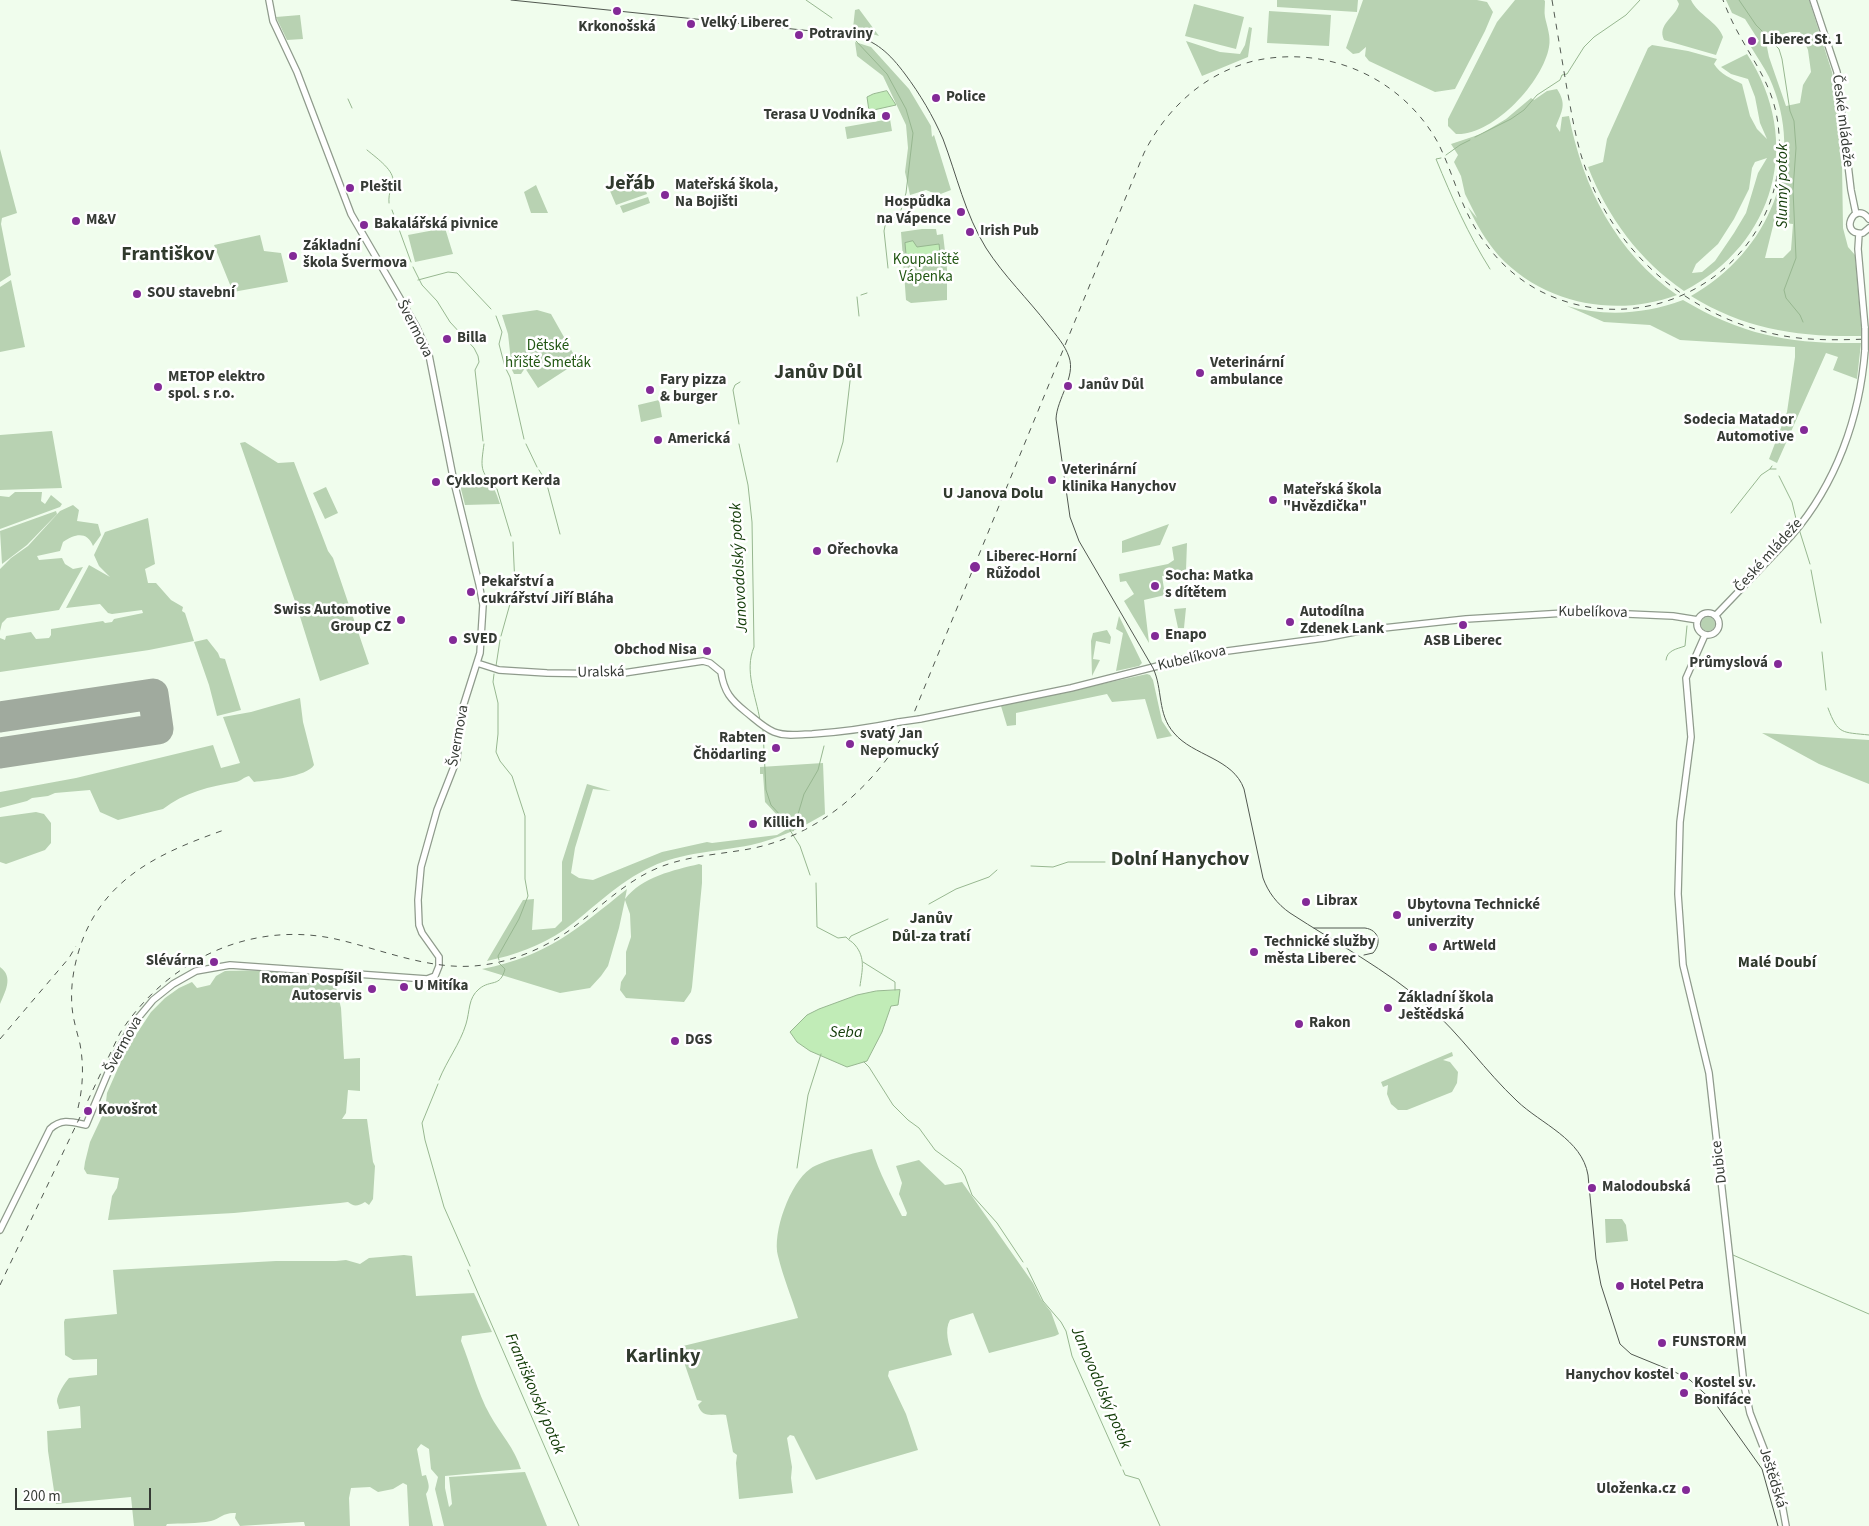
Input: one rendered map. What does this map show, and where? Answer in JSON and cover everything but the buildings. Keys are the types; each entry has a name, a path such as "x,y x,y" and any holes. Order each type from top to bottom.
{"street":[{"name":"Švermova","path":"0,1230 50,1129 57,1123 68,1121 86,1125 114,1056 133,1024 153,1000 196,970 230,966 427,979 435,976 439,966 439,957 422,933 420,925 418,900 421,867 437,810 457,759 460,713 477,663 482,638 483,605 454,482 429,355 416,326 352,214 297,72 276,28 269,0"},
{"name":"České mládeže","path":"1678,894 1680,822 1691,737 1686,678 1705,635 1714,634 1719,628 1720,622 1716,615 1794,531 1828,481 1846,443 1863,376 1865,328 1858,249 1859,234 1853,231 1850,225 1851,218 1856,214 1851,190 1837,72 1813,0"},
{"path":"1856,214 1864,214 1869,219"},
{"path":"1859,234 1869,228"},
{"name":"Kubelíkova","path":"721,672 723,685 732,701 766,729 783,735 855,731 1079,686 1206,654 1324,638 1365,630 1466,619 1582,612 1674,616 1698,620"},
{"path":"1705,635 1698,628 1698,620 1701,615 1706,613 1716,615"},
{"name":"Uralská","path":"477,663 508,671 617,674 702,661 721,672"},
{"name":"Dubice","path":"1678,894 1683,965 1709,1074 1744,1385 1756,1431"},
{"name":"Ještědská","path":"1756,1431 1773,1471 1786,1526"}],"green space":[{"path":"1277,0 1358,0 1357,12 1277,7"},
{"path":"1363,0 1477,0 1487,2 1493,12 1455,89 1435,92 1369,61 1365,56 1366,47 1359,53 1353,54 1346,48"},
{"path":"1515,0 1545,1 1545,15 1550,39 1545,61 1527,90 1500,117 1470,132 1456,134 1448,126 1448,119 1497,22"},
{"path":"1677,0 1691,0 1698,10 1717,27 1723,37 1716,55 1664,40 1663,30 1677,9 1679,4"},
{"path":"1726,0 1809,0 1832,72 1836,91 1842,164 1843,228 1848,247 1855,255 1862,336 1816,335 1773,329 1732,317 1691,296 1718,277 1742,255 1760,230 1774,202 1782,172 1784,141 1780,109 1769,77 1751,47 1759,41 1745,19 1732,13","holes":["1790,32 1800,32 1808,50 1811,72 1803,85 1800,103 1786,106 1767,47 1772,38","1774,222 1793,224 1791,250 1783,258 1765,258"]},
{"path":"1194,4 1244,17 1236,49 1185,36"},
{"path":"859,9 879,36 853,28 855,10"},
{"path":"1269,11 1331,15 1329,46 1267,43"},
{"path":"300,15 303,39 287,40 276,17"},
{"path":"1249,27 1252,28 1248,57 1202,76 1186,41 1220,52 1240,54 1245,45"},
{"path":"855,42 871,47 909,89 931,126 932,137 934,135 951,190 938,195 926,190 910,195 905,172 908,148 906,125 883,76 857,56"},
{"path":"1652,45 1688,51 1717,59 1714,64 1720,71 1742,84 1750,116 1757,129 1767,139 1760,123 1755,97 1748,79 1731,74 1721,67 1747,54 1764,87 1774,121 1776,155 1771,187 1759,218 1740,246 1715,271 1684,291 1639,252 1605,204 1588,167 1603,162 1607,139 1648,48","holes":["1767,158 1758,173 1746,213 1734,233 1715,261 1702,272 1692,273 1696,264 1718,244 1734,219 1749,189 1752,168 1755,162"]},
{"path":"1557,89 1563,103 1562,112 1556,126 1560,132 1562,117 1569,116 1583,168 1605,216 1636,259 1655,278 1677,295 1654,302 1606,305 1582,302 1559,295 1537,286 1517,272 1499,256 1478,226 1468,207 1477,218 1465,194 1461,176 1454,162 1458,155 1451,144 1481,134 1506,119 1531,98 1534,100 1547,91"},
{"path":"890,119 892,131 847,139 845,127"},
{"path":"0,149 17,213 2,218 1,224 11,275 0,282"},
{"path":"642,179 647,194 616,205 610,191"},
{"path":"536,185 548,213 531,213 524,192"},
{"path":"648,197 650,203 623,213 620,206"},
{"path":"445,228 453,254 415,262 408,235"},
{"name":"Koupaliště Vápenka","path":"936,229 937,235 943,234 947,269 947,300 911,303 906,300 901,232"},
{"path":"260,235 264,251 281,253 288,282 233,292 214,245"},
{"path":"11,280 25,347 0,352 0,287"},
{"path":"1683,300 1705,312 1748,330 1812,342 1861,343 1857,379 1833,370 1838,357 1826,353 1777,463 1769,459 1787,412 1795,347 1680,340 1650,325 1604,322 1567,306 1611,313 1640,311"},
{"name":"Dětské hřiště Smeťák","path":"537,310 551,314 578,362 538,388 525,368 521,374 514,374 512,370 508,334 502,315"},
{"path":"659,400 662,417 641,422 638,405"},
{"path":"52,431 62,488 0,490 0,435"},
{"path":"245,442 278,463 294,462 328,551 333,558 369,664 320,681 297,607 240,443"},
{"path":"468,476 481,479 490,484 500,504 465,505 458,477"},
{"path":"326,487 338,513 325,519 313,493"},
{"path":"15,492 42,492 41,501 45,504 51,495 62,504 60,507 0,529 0,496 9,497"},
{"path":"73,505 79,510 77,521 98,524 101,535 93,546 87,538 80,535 63,542 60,551 37,556 39,560 62,558 65,564 73,569 83,567 59,610 7,618 2,623 0,631 0,569 11,558 28,546 60,511"},
{"path":"56,511 57,514 27,545 2,564 0,531"},
{"path":"148,518 155,564 145,569 148,583 156,583 171,600 183,607 182,611 185,613 194,641 149,650 0,672 0,638 5,640 6,636 31,632 36,639 49,638 51,629 103,621 105,623 112,622 114,619 143,613 142,610 112,614 108,613 100,604 66,608 89,565 110,577 99,566 94,555 105,532"},
{"path":"1169,524 1160,545 1122,553 1122,541"},
{"path":"1187,543 1186,570 1162,576 1165,595 1144,600 1149,643 1124,601 1134,594 1126,581 1120,582 1119,574 1168,564 1174,560 1172,547"},
{"path":"1186,608 1184,628 1178,628 1174,609"},
{"path":"1119,616 1142,663 1139,666 1116,671 1123,633 1116,629"},
{"path":"1705,617 1711,617 1715,624 1711,631 1705,631 1701,627 1701,621"},
{"path":"1107,630 1111,637 1110,644 1096,641 1093,659 1100,660 1092,676 1091,641 1093,633"},
{"path":"207,639 220,658 225,659 241,710 217,716 209,685 194,642"},
{"path":"1147,674 1153,680 1162,721 1172,736 1157,739 1145,699 1112,702 1107,694 1016,713 1016,725 1007,726 1001,706"},
{"path":"300,698 303,722 314,765 310,769 296,775 254,782 249,776 238,781 188,794 163,809 118,820 100,812 90,790 55,793 0,808 0,792 76,778 213,745 221,768 240,763 223,717 251,712"},
{"path":"1762,733 1869,740 1869,784 1819,764"},
{"path":"823,763 825,814 771,840 687,855 651,867 628,880 555,936 527,949 487,961 523,900 534,899 532,930 555,928 562,921 562,862 587,784 611,791 593,789 575,848 571,873 579,878 593,880 662,852 707,842 777,835 789,828 765,802 763,774 760,774 760,767"},
{"path":"36,812 44,814 51,823 51,843 45,850 6,864 0,862 0,817"},
{"path":"699,864 702,865 702,883 692,987 684,1002 626,998 620,990 621,982 626,974 626,952 631,937 630,914 625,900 608,966 590,988 560,993 482,969 525,957 544,949 593,917 627,889 625,899 632,891 649,880 669,872"},
{"path":"0,967 7,975 7,985 0,1004"},
{"path":"225,971 269,971 292,978 301,975 330,977 334,979 341,1008 344,1059 360,1058 360,1091 348,1090 346,1113 342,1119 367,1119 375,1166 373,1199 369,1205 365,1202 352,1205 348,1202 234,1213 108,1220 112,1196 117,1188 119,1178 87,1174 84,1169 90,1142 105,1110 107,1093 126,1050 151,1012 165,998 192,982 197,988 210,985 216,976"},
{"path":"1452,1052 1453,1056 1443,1060 1450,1062 1458,1072 1457,1083 1452,1092 1407,1110 1398,1110 1391,1104 1387,1094 1388,1085 1383,1087 1381,1082"},
{"path":"872,1149 902,1216 906,1216 907,1213 899,1194 902,1183 896,1166 919,1160 945,1185 962,1182 1033,1283 1041,1299 1051,1312 1059,1334 989,1353 973,1313 950,1320 947,1333 952,1355 889,1371 888,1376 906,1414 918,1450 816,1480 794,1436 790,1435 787,1438 792,1467 793,1493 739,1499 737,1455 733,1452 726,1415 709,1415 700,1410 698,1405 702,1401 697,1400 685,1365 683,1346 798,1318 778,1256 778,1235 784,1209 796,1185 810,1169 840,1157"},
{"path":"1605,1219 1622,1219 1626,1225 1628,1241 1606,1243"},
{"path":"412,1256 416,1296 474,1293 492,1332 462,1336 461,1341 485,1406 511,1448 521,1469 445,1476 445,1488 449,1507 452,1504 449,1477 525,1472 547,1526 444,1526 435,1489 438,1477 431,1469 429,1449 421,1444 417,1449 422,1476 426,1475 429,1487 426,1494 433,1526 409,1526 407,1485 403,1483 393,1489 378,1492 370,1487 351,1488 349,1498 350,1526 305,1526 304,1522 302,1522 240,1526 235,1518 236,1513 232,1513 206,1522 167,1524 166,1526 134,1526 131,1497 56,1504 47,1431 81,1428 80,1406 59,1409 57,1398 69,1378 97,1375 97,1359 73,1360 65,1355 64,1322 65,1319 117,1314 113,1270 276,1261 346,1260 360,1264 369,1258"}],"water":[{"path":"887,91 896,105 869,111 867,97"},
{"path":"913,241 917,247 939,244 941,261 907,265 905,243"},
{"name":"Seba","path":"900,990 898,1005 891,1006 882,1032 867,1061 847,1067 810,1051 797,1042 790,1032 807,1015 819,1009 857,995 876,991"}],"waterway":[{"name":"Janovodolský potok","path":"806,0 832,18"},
{"path":"1475,137 1511,119 1524,110 1537,95 1560,80 1562,75 1567,74 1584,47 1594,37 1626,15 1640,0"},
{"name":"Slunný potok","path":"1739,0 1756,25 1774,43"},
{"name":"Janovodolský potok","path":"856,41 887,74 906,109 913,133 906,193 901,210"},
{"name":"Slunný potok","path":"1775,45 1779,49 1782,59 1790,111 1794,121 1796,148 1793,190 1796,258 1784,290 1786,298 1800,315 1803,322"},
{"name":"Františkovský potok","path":"348,99 352,108"},
{"path":"1446,155 1470,140"},
{"name":"Františkovský potok","path":"367,150 383,163 392,176 393,183 389,195 389,203"},
{"path":"1441,158 1436,159 1448,188 1467,229 1490,269"},
{"name":"Františkovský potok","path":"392,210 411,262"},
{"name":"Janovodolský potok","path":"888,268 884,231 886,221 898,216"},
{"name":"Františkovský potok","path":"413,267 422,285 437,301 450,322 474,348 478,356 479,362 475,370 483,441"},
{"path":"418,280 448,272 457,273 491,309"},
{"name":"Janovodolský potok","path":"861,295 867,293"},
{"name":"Janovodolský potok","path":"857,297 859,316"},
{"path":"496,316 502,332 499,344 505,367 510,377 524,439"},
{"path":"837,462 843,442 852,364"},
{"name":"Janovodolský potok","path":"739,424 733,390 735,385 740,382"},
{"name":"Františkovský potok","path":"484,444 482,468 496,488"},
{"path":"526,444 537,467"},
{"name":"Janovodolský potok","path":"739,444 748,485 752,522 754,647 751,656 750,674 760,720"},
{"name":"Slunný potok","path":"1772,466 1770,469 1776,469"},
{"path":"1731,513 1761,475 1770,469"},
{"path":"539,470 546,481 560,534"},
{"name":"Slunný potok","path":"1779,476 1792,502 1797,523"},
{"name":"Františkovský potok","path":"497,489 511,536"},
{"name":"Slunný potok","path":"1799,529 1810,564"},
{"name":"Františkovský potok","path":"501,636 515,586 513,542"},
{"name":"Slunný potok","path":"1811,570 1821,623"},
{"path":"1666,660 1670,652 1685,646 1687,626"},
{"name":"Františkovský potok","path":"496,666 500,640"},
{"name":"Slunný potok","path":"1822,652 1826,690"},
{"name":"Františkovský potok","path":"494,674 493,682 498,703 496,752 500,761 512,776 525,816 525,879 528,896 519,919 498,956 499,960"},
{"name":"Slunný potok","path":"1828,708 1838,728 1842,731 1869,735"},
{"name":"Janovodolský potok","path":"763,730 766,790 771,805 781,816 800,846 810,875"},
{"path":"793,831 804,794 818,770 824,746"},
{"path":"1031,866 1053,867 1068,862 1105,862"},
{"path":"929,904 956,889 989,877 997,870"},
{"name":"Janovodolský potok","path":"816,883 817,927 838,938 846,937 855,945 862,960 860,986"},
{"path":"849,939 851,936 888,919"},
{"path":"863,962 895,982 895,990"},
{"name":"Františkovský potok","path":"439,1080 463,1031 473,996 483,986 501,979 505,969 499,963"},
{"path":"797,1168 808,1095 821,1054"},
{"name":"Janovodolský potok","path":"864,1062 893,1105 919,1128 935,1150 961,1169 972,1195 997,1223 1023,1262"},
{"name":"Františkovský potok","path":"438,1084 422,1123 444,1207 470,1266"},
{"path":"1733,1255 1869,1314"},
{"name":"Janovodolský potok","path":"1027,1268 1043,1301 1061,1322 1066,1331 1072,1356 1121,1466"},
{"name":"Františkovský potok","path":"468,1270 579,1526"},
{"name":"Janovodolský potok","path":"1123,1470 1125,1475 1139,1479 1160,1526"}],"runway":[{"path":"0,717 153,694 158,729 0,753"}],"tram line":[{"path":"511,0 851,35 875,44 888,54 899,67 921,97 939,130 972,222 986,248 1000,268 1057,336 1069,357 1070,372 1059,403 1056,419 1070,517 1079,541 1153,668 1165,718 1169,726 1182,741 1222,764 1239,779 1244,789 1263,878 1270,893 1277,902 1290,913 1396,980 1428,1006 1517,1101 1559,1133 1578,1151 1588,1175 1596,1259 1601,1285 1620,1344 1631,1354 1690,1380 1715,1403 1762,1469 1778,1526"},
{"path":"1314,928 1370,929 1376,934 1378,945 1373,953 1364,955"}],"railway":[{"path":"1552,0 1567,89 1582,158 1598,198 1615,227 1636,253 1686,297 1715,313 1746,326 1779,335 1801,338 1869,339"},
{"path":"0,1285 120,1033 140,1007 162,984 188,966 215,951 245,941 276,935 308,935 340,940 411,959 447,966 483,965 505,961 537,949 567,932 618,892 651,871 687,859 749,849 799,833 821,820 862,788 880,768 909,725 1144,153 1164,121 1190,93 1222,73 1239,65 1258,60 1285,57 1311,58 1336,63 1361,72 1383,84 1404,100 1422,119 1441,148 1461,199 1475,228 1504,265 1528,284 1542,292 1585,306 1629,309 1670,300 1707,282 1738,255 1762,220 1776,180 1779,134 1771,94 1761,72 1736,29 1723,0"},
{"path":"78,1108 82,1084 82,1068 80,1044 73,1012 73,980 84,936 95,915 109,896 124,881 142,868 161,856 224,830"},
{"path":"0,1039 69,958 76,946"}],"place":[{"name":"Krkonošská","path":"617,11"},
{"name":"Velký Liberec","path":"691,24"},
{"name":"Potraviny","path":"799,35"},
{"name":"Liberec St. 1","path":"1752,41"},
{"name":"Police","path":"936,98"},
{"name":"Terasa U Vodníka","path":"886,116"},
{"name":"Pleštil","path":"350,188"},
{"name":"Mateřská škola, Na Bojišti","path":"665,195"},
{"name":"Hospůdka na Vápence","path":"961,212"},
{"name":"M&V","path":"76,221"},
{"name":"Bakalářská pivnice","path":"364,225"},
{"name":"Irish Pub","path":"970,232"},
{"name":"Základní škola Švermova","path":"293,256"},
{"name":"SOU stavební","path":"137,294"},
{"name":"Billa","path":"447,339"},
{"name":"Veterinární ambulance","path":"1200,373"},
{"name":"Janův Důl","path":"1068,386"},
{"name":"METOP elektro spol. s r.o.","path":"158,387"},
{"name":"Fary pizza & burger","path":"650,390"},
{"name":"Sodecia Matador Automotive","path":"1804,430"},
{"name":"Americká","path":"658,440"},
{"name":"Veterinární klinika Hanychov","path":"1052,480"},
{"name":"Cyklosport Kerda","path":"436,482"},
{"name":"Mateřská škola \"Hvězdička\"","path":"1273,500"},
{"name":"Ořechovka","path":"817,551"},
{"name":"Liberec-Horní Růžodol","path":"975,567"},
{"name":"Socha: Matka s dítětem","path":"1155,586"},
{"name":"Pekařství a cukrářství Jiří Bláha","path":"471,592"},
{"name":"Swiss Automotive Group CZ","path":"401,620"},
{"name":"Autodílna Zdenek Lank","path":"1290,622"},
{"name":"ASB Liberec","path":"1463,625"},
{"name":"Enapo","path":"1155,636"},
{"name":"SVED","path":"453,640"},
{"name":"Obchod Nisa","path":"707,651"},
{"name":"Průmyslová","path":"1778,664"},
{"name":"svatý Jan Nepomucký","path":"850,744"},
{"name":"Rabten Čhödarling","path":"776,748"},
{"name":"Killich","path":"753,824"},
{"name":"Librax","path":"1306,902"},
{"name":"Ubytovna Technické univerzity","path":"1397,915"},
{"name":"ArtWeld","path":"1433,947"},
{"name":"Technické služby města Liberec","path":"1254,952"},
{"name":"Slévárna","path":"214,962"},
{"name":"U Mitíka","path":"404,987"},
{"name":"Roman Pospíšil Autoservis","path":"372,989"},
{"name":"Základní škola Ještědská","path":"1388,1008"},
{"name":"Rakon","path":"1299,1024"},
{"name":"DGS","path":"675,1041"},
{"name":"Kovošrot","path":"88,1111"},
{"name":"Malodoubská","path":"1592,1188"},
{"name":"Hotel Petra","path":"1620,1286"},
{"name":"FUNSTORM","path":"1662,1343"},
{"name":"Hanychov kostel","path":"1684,1376"},
{"name":"Kostel sv. Bonifáce","path":"1684,1393"},
{"name":"Uloženka.cz","path":"1686,1490"}],"district":[{"name":"Jeřáb","path":"630,185"},
{"name":"Františkov","path":"168,256"},
{"name":"Janův Důl","path":"818,374"},
{"name":"U Janova Dolu","path":"993,494"},
{"name":"Dolní Hanychov","path":"1180,861"},
{"name":"Janův Důl-za tratí","path":"931,928"},
{"name":"Malé Doubí","path":"1777,963"},
{"name":"Karlinky","path":"663,1358"}]}
